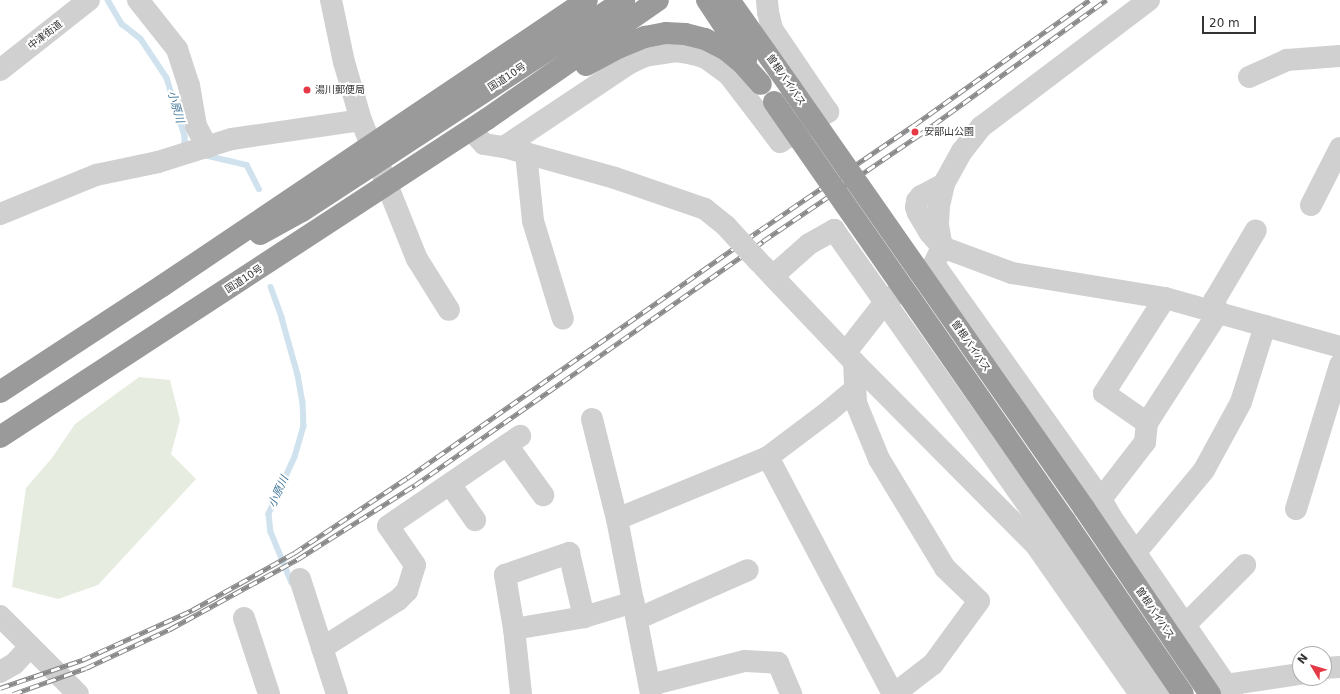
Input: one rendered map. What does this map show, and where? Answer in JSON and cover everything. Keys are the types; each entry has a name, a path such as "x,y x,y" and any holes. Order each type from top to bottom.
{"highway":[{"name":"国道10号","path":"374,153 587,0"},
{"name":"国道10号","path":"0,392 162,286 374,153 624,0"},
{"path":"479,125 658,0"},
{"path":"707,0 739,47 761,84 1065,521 1183,694"},
{"name":"曽根バイパス","path":"729,0 1092,504 1223,691"},
{"path":"479,125 620,47 644,37 666,33 685,34 705,39 725,49 742,63 761,84"},
{"name":"国道10号","path":"0,437 479,125"}],"street":[{"name":"中津街道","path":"0,70 89,0"},
{"path":"138,0 177,49 189,85 196,126 206,147"},
{"path":"331,0 344,62 361,120 417,259 449,310"},
{"path":"752,0 760,33 778,68"},
{"path":"504,147 630,63 645,56 675,51 706,58 729,75 780,142 828,112 772,29 767,0"},
{"path":"1149,0 981,127 962,151 944,184 939,204 938,255 1092,504 1136,552 1185,625 1223,691 1292,676"},
{"path":"1249,77 1287,60 1340,56"},
{"path":"0,214 96,175 158,162 232,139 361,120"},
{"path":"479,125 484,144 504,147 615,178 705,209 726,226 850,357 1035,544 1140,694"},
{"path":"1311,205 1340,148"},
{"path":"526,153 533,221 563,319"},
{"path":"766,269 834,230 1161,694"},
{"path":"1218,313 1214,301 1256,230"},
{"path":"938,255 1012,273 1165,298 1340,347"},
{"path":"768,457 893,694 933,664 979,601 945,568 879,459 856,403 850,357 885,302 938,255"},
{"path":"1147,423 1104,393 1165,298"},
{"path":"1092,504 1145,442 1147,423 1218,313"},
{"path":"1136,552 1204,470 1241,402 1264,326"},
{"path":"1296,508 1340,365"},
{"path":"617,519 768,457 830,411 854,390"},
{"path":"592,419 617,519 651,690 745,661 778,663 791,694"},
{"path":"322,648 398,600 407,591 415,565 388,526 514,441 543,495"},
{"path":"450,484 475,520"},
{"path":"521,694 514,629 505,575 569,552 584,617"},
{"path":"1185,625 1245,565"},
{"path":"514,629 635,610 748,570"},
{"path":"300,579 337,694"},
{"path":"0,616 71,693"},
{"path":"244,618 269,694"},
{"path":"0,672 14,664 30,647"}],"shaded area":[{"path":"139,377 170,380 180,420 171,454 196,479 98,585 58,599 12,587 26,488 52,458 75,424"}],"waterway":[{"name":"小原川","path":"108,0 122,24 141,39 167,78 185,136 185,142 190,145"},
{"name":"小原川","path":"204,155 247,165 259,189"},
{"name":"小原川","path":"271,287 282,318 298,375 303,402 304,426 295,457 269,514 271,532 292,583"}],"railway":[{"path":"0,688 82,660 192,610 294,553 407,478 760,230 914,125 1089,0"},
{"path":"13,694 86,668 170,629 298,559 415,485 763,241 919,135 1106,0"}],"place":[{"name":"湯川郵便局","path":"307,90"},
{"name":"安部山公園","path":"915,132"}]}
